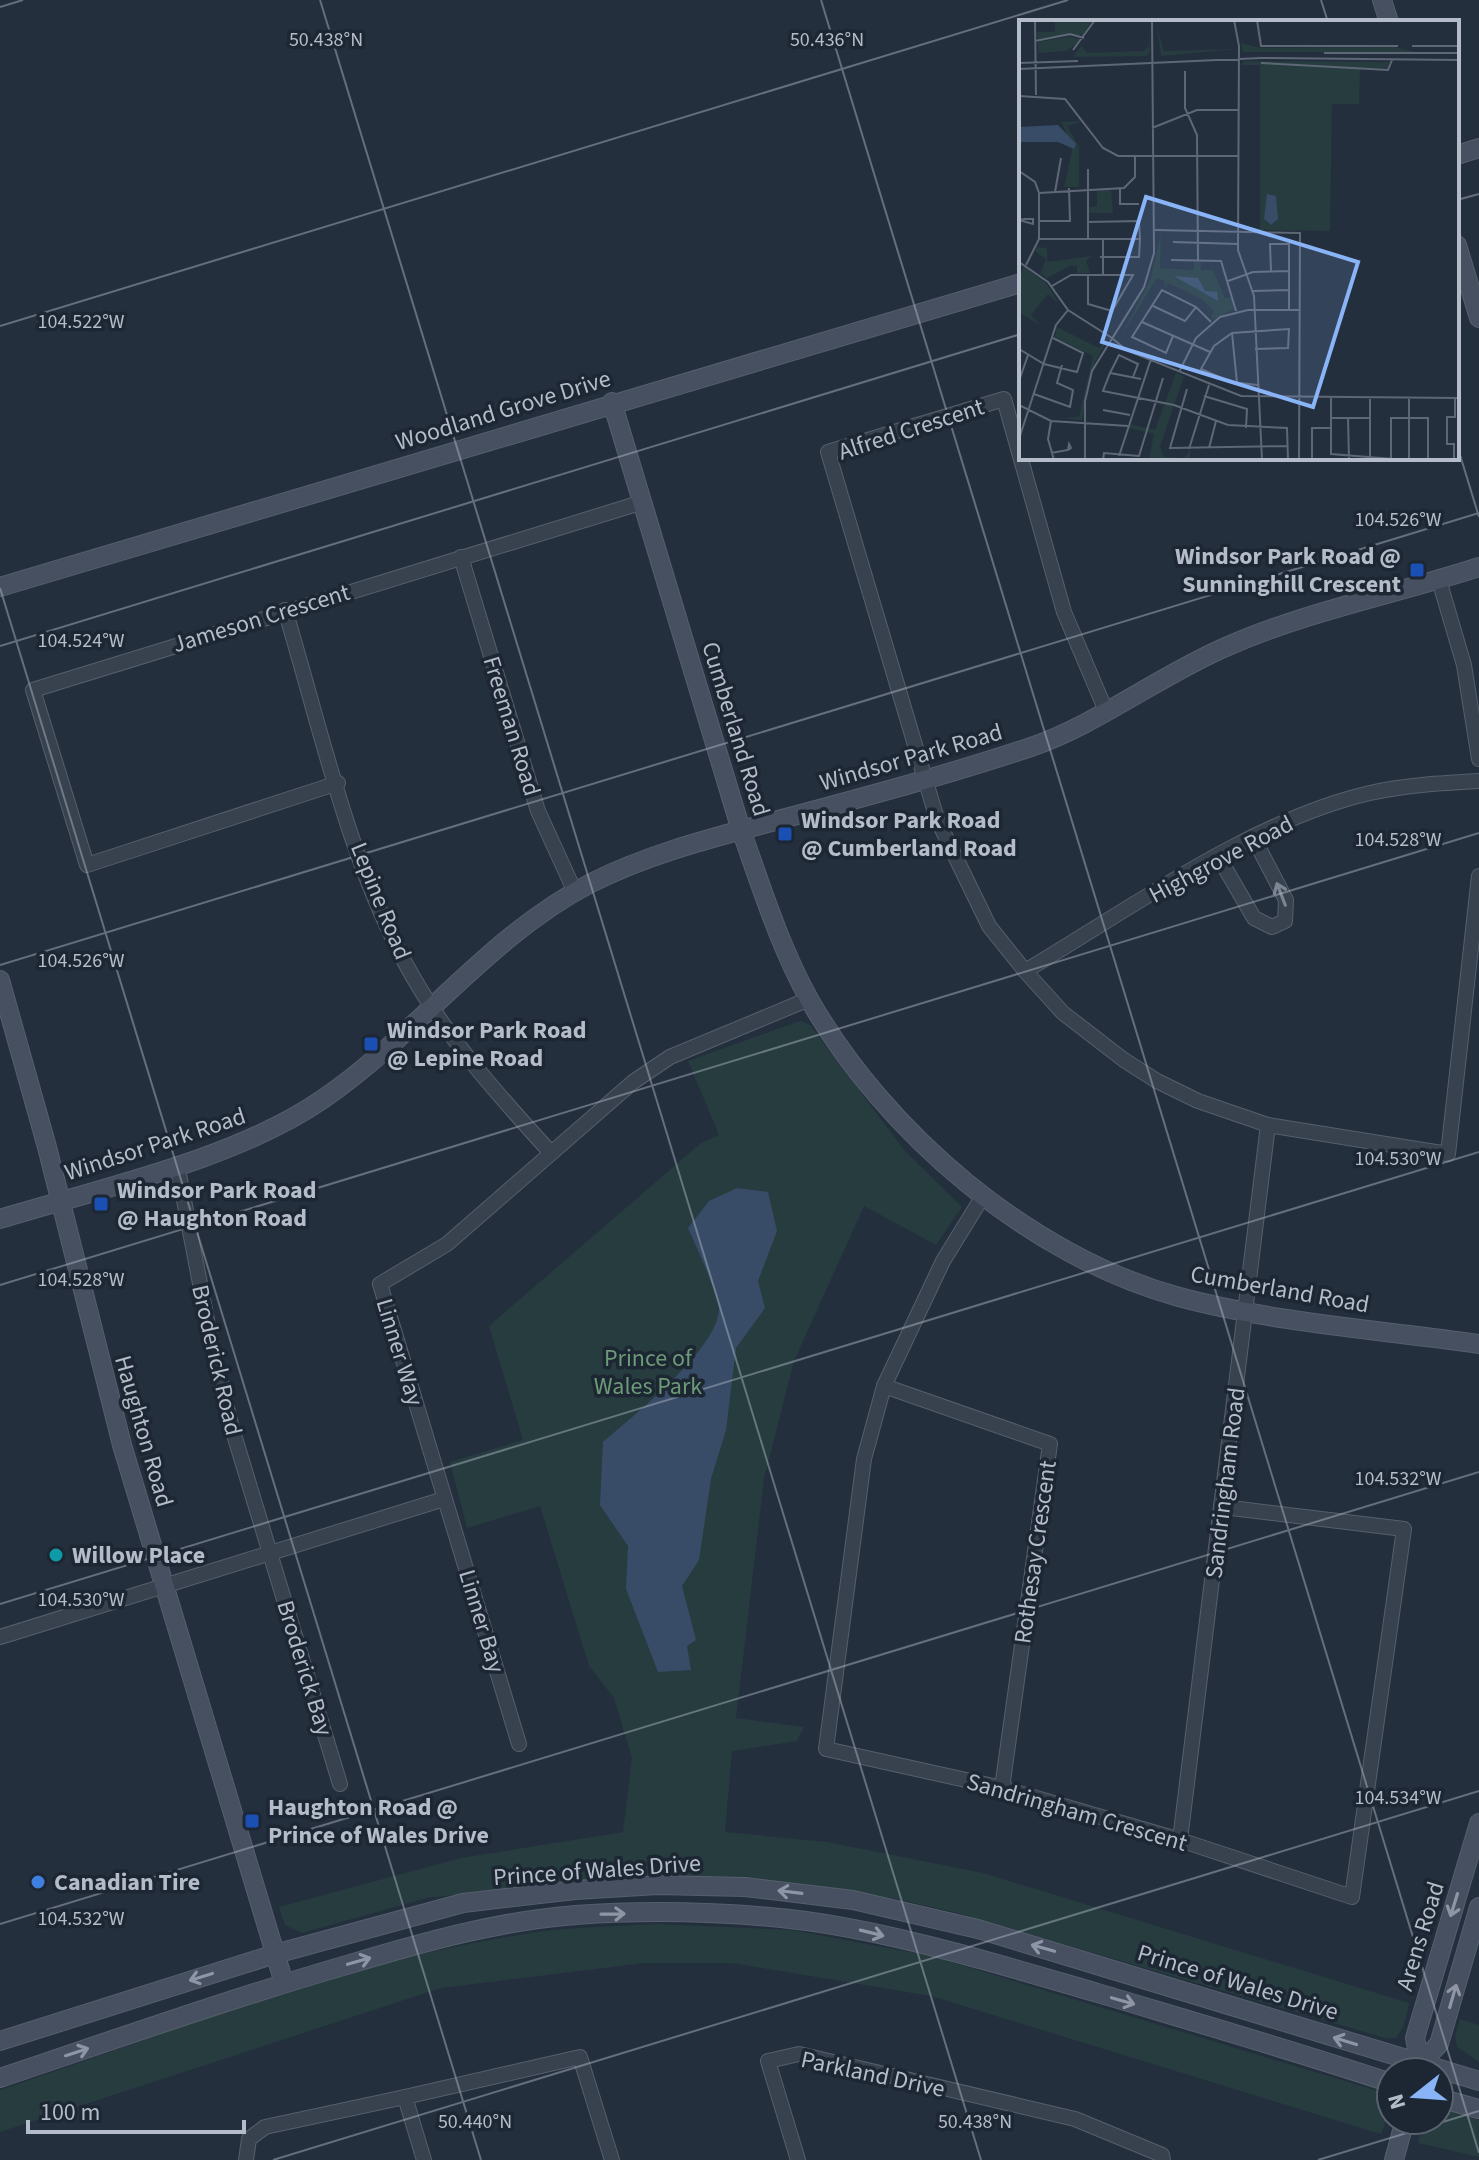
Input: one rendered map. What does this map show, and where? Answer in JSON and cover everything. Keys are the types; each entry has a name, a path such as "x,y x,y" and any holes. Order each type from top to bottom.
{"street":[{"path":"1382,0 1388,20"},
{"path":"1459,154 1479,148"},
{"path":"1459,252 1479,318"},
{"name":"Woodland Grove Drive","path":"0,587 612,402 1019,284"},
{"name":"Alfred Crescent","path":"926,780 828,452 1004,399 1019,452"},
{"name":"Cumberland Road","path":"612,402 741,830 809,999 886,1106 941,1161 983,1196 1050,1239 1129,1279 1178,1296 1245,1311 1479,1344"},
{"name":"Alfred Crescent","path":"1021,460 1064,612 1106,711"},
{"name":"Jameson Crescent","path":"338,783 87,865 33,690 643,502"},
{"name":"Freeman Road","path":"461,557 538,811 575,892"},
{"name":"Windsor Park Road","path":"0,1219 234,1146 303,1112 343,1084 512,935 575,892 637,863 1036,745 1222,648 1263,631 1479,567"},
{"path":"1439,580 1464,665 1479,759"},
{"name":"Lepine Road","path":"285,610 338,783 384,918 430,1006 480,1074 551,1153"},
{"path":"926,780 937,819 989,926 1063,1013 1157,1081 1268,1125 1448,1154 1479,876"},
{"name":"Highgrove Road","path":"1025,971 1218,856 1301,816 1367,794 1414,785 1479,781"},
{"path":"1218,856 1254,918 1272,927 1285,921 1286,900 1253,837"},
{"name":"Haughton Road","path":"0,980 122,1445 284,1983"},
{"name":"Linner Way","path":"444,1499 380,1284 447,1244 633,1082 670,1057 809,999"},
{"name":"Sandringham Road","path":"1180,1840 1268,1125"},
{"name":"Broderick Road","path":"177,1164 222,1391 269,1552"},
{"name":"Sandringham Crescent","path":"983,1196 943,1261 884,1386 864,1459 826,1749 1002,1788 1180,1840 1352,1897 1404,1529 1223,1507"},
{"name":"Rothesay Crescent","path":"884,1386 1050,1444 1002,1788"},
{"path":"0,1637 444,1499"},
{"name":"Linner Bay","path":"444,1499 519,1744"},
{"name":"Broderick Bay","path":"269,1552 340,1784"},
{"name":"Arens Road","path":"1417,2056 1415,2038 1479,1823"},
{"name":"Prince of Wales Drive","path":"0,2041 275,1954 463,1903 644,1886 745,1887 853,1900 978,1929 1381,2056"},
{"name":"Arens Road","path":"1429,2056 1439,2044 1479,1907"},
{"name":"Prince of Wales Drive","path":"0,2078 284,1983 434,1939 502,1924 576,1915 737,1916 848,1927 1004,1966 1280,2046 1375,2078"},
{"name":"Parkland Drive","path":"798,2160 768,2061 799,2054 1075,2119 1162,2155 1163,2160"},
{"path":"246,2160 249,2139 265,2127 580,2057 612,2160"},
{"name":"Prince of Wales Drive","path":"1455,2076 1479,2081"},
{"path":"405,2097 424,2160"},
{"path":"1455,2102 1479,2109"},
{"path":"1394,2160 1401,2136"}],"green space":[{"name":"Prince of Wales Park","path":"800,1021 810,1025 905,1151 962,1207 936,1245 864,1206 794,1361 764,1479 736,1718 804,1727 797,1741 732,1751 725,1832 827,1842 983,1873 1409,2003 1404,2026 1396,2038 1385,2038 954,1912 892,1898 744,1879 605,1878 427,1898 302,1933 285,1925 279,1907 461,1858 623,1832 632,1758 614,1698 589,1666 540,1506 467,1528 450,1462 523,1440 489,1326 701,1143 719,1135 688,1061"},
{"path":"658,1924 792,1930 931,1956 1375,2090 1375,2132 931,1996 732,1963 644,1963 441,1988 0,2132 0,2090 196,2022 329,1979 463,1945 531,1933"},
{"path":"1460,2019 1479,2025 1479,2062 1457,2047 1455,2036"},
{"path":"1455,2113 1479,2120 1479,2157 1418,2143 1419,2136 1455,2136"}],"water":[{"path":"737,1188 768,1192 777,1231 758,1281 765,1308 736,1348 726,1430 711,1479 699,1560 682,1586 696,1640 687,1646 691,1670 658,1672 626,1589 628,1546 600,1505 603,1442 672,1381 705,1343 715,1325 718,1302 688,1228 709,1201"}],"place":[{"name":"Windsor Park Road @ Sunninghill Crescent","path":"1417,570"},
{"name":"Windsor Park Road @ Cumberland Road","path":"785,834"},
{"name":"Windsor Park Road @ Lepine Road","path":"371,1044"},
{"name":"Windsor Park Road @ Haughton Road","path":"101,1204"},
{"name":"Willow Place","path":"56,1555"},
{"name":"Haughton Road @ Prince of Wales Drive","path":"252,1821"},
{"name":"Canadian Tire","path":"38,1882"}]}
